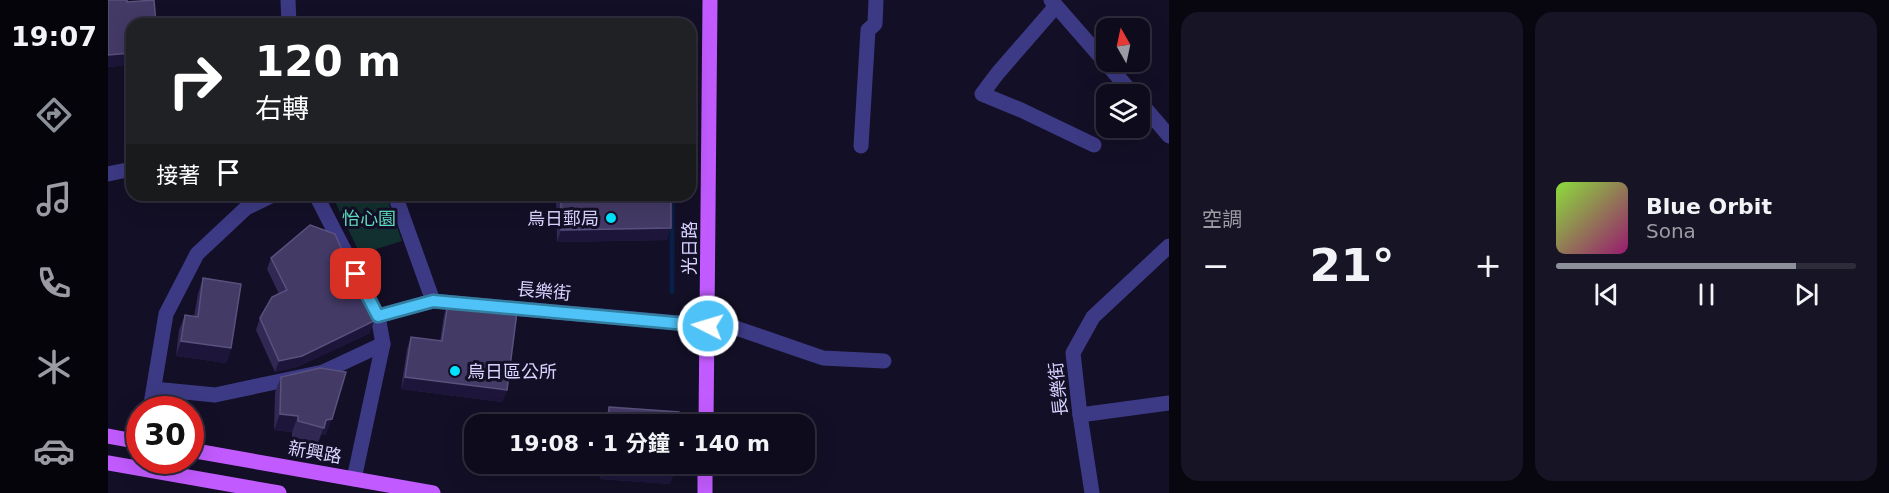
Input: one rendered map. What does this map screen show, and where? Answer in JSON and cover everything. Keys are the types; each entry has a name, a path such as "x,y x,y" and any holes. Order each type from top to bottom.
{"main road":[{"name":"光日路","path":"706,414 710,0"},
{"path":"108,436 126,439"},
{"name":"新興路","path":"204,452 433,493"},
{"path":"108,464 279,493"},
{"path":"705,474 705,493"}],"street":[{"path":"288,0 289,18"},
{"path":"861,146 868,30 875,24 876,0"},
{"path":"1094,145 982,94 1054,3 1124,84"},
{"path":"1150,114 1169,136"},
{"path":"108,174 126,170"},
{"path":"153,396 166,314 197,254 246,208 261,201"},
{"path":"319,201 378,316 383,345 354,479"},
{"path":"397,201 433,301"},
{"name":"長樂街","path":"1092,493 1073,353 1093,317 1169,246"},
{"name":"長樂街","path":"378,316 433,301 736,328 823,358 884,361"},
{"path":"154,389 215,394 323,372 383,345"},
{"path":"1080,415 1169,403"}],"green space":[{"name":"怡心園","path":"335,201 388,201 402,241 360,254"}],"building":[{"path":"108,0 127,0 127,2 154,0 156,18 126,18 126,53 108,55"},
{"path":"561,201 671,201 671,228 561,230"},
{"path":"310,225 335,234 374,321 302,356 279,361 260,318 272,297 287,290 271,258"},
{"path":"203,278 241,284 231,348 181,341 185,315 198,317"},
{"name":"烏日區公所","path":"448,303 517,312 507,390 405,377 411,337 442,341"},
{"path":"320,368 346,372 332,419 326,420 324,428 298,421 298,416 280,414 281,377"},
{"path":"609,407 679,412 679,414 609,414"}],"waterway":[{"path":"672,201 672,292"}],"place":[{"name":"烏日郵局","path":"611,218"},
{"name":"烏日區公所","path":"455,371"}],"route":[{"path":"356,274 378,316 433,301 708,326"}]}
